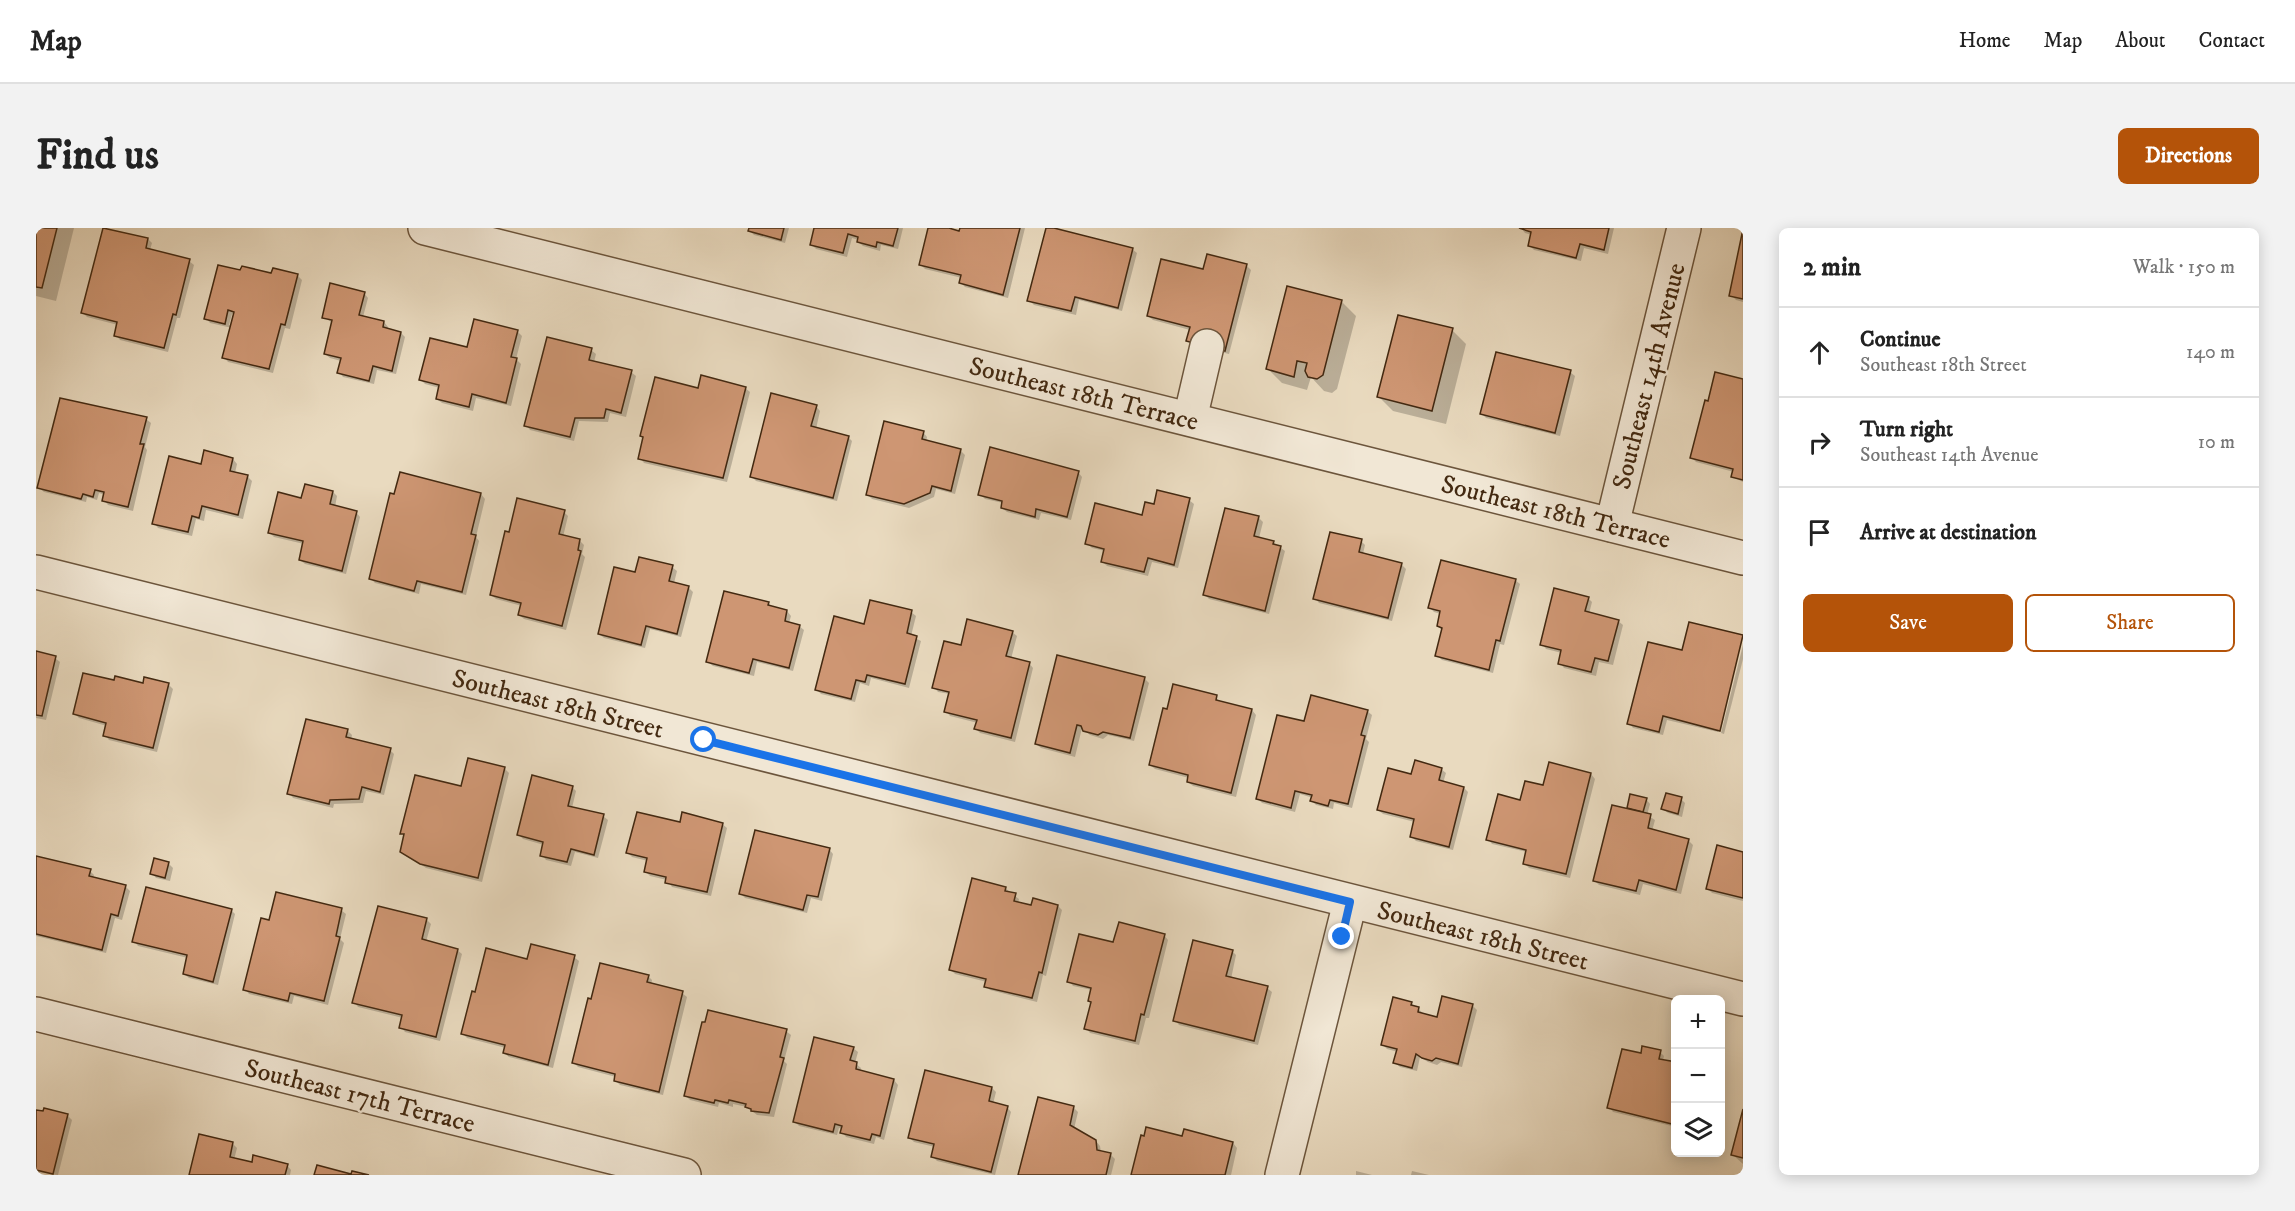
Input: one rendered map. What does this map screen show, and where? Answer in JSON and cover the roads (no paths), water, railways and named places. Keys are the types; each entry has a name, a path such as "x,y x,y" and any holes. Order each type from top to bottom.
{"street":[{"name":"Southeast 18th Terrace","path":"425,228 1743,558"},
{"name":"Southeast 14th Avenue","path":"1612,525 1684,228"},
{"path":"1190,419 1207,346"},
{"name":"Southeast 18th Street","path":"36,572 1743,999"},
{"path":"1282,1175 1350,902"},
{"name":"Southeast 17th Terrace","path":"36,1014 684,1175"}]}
